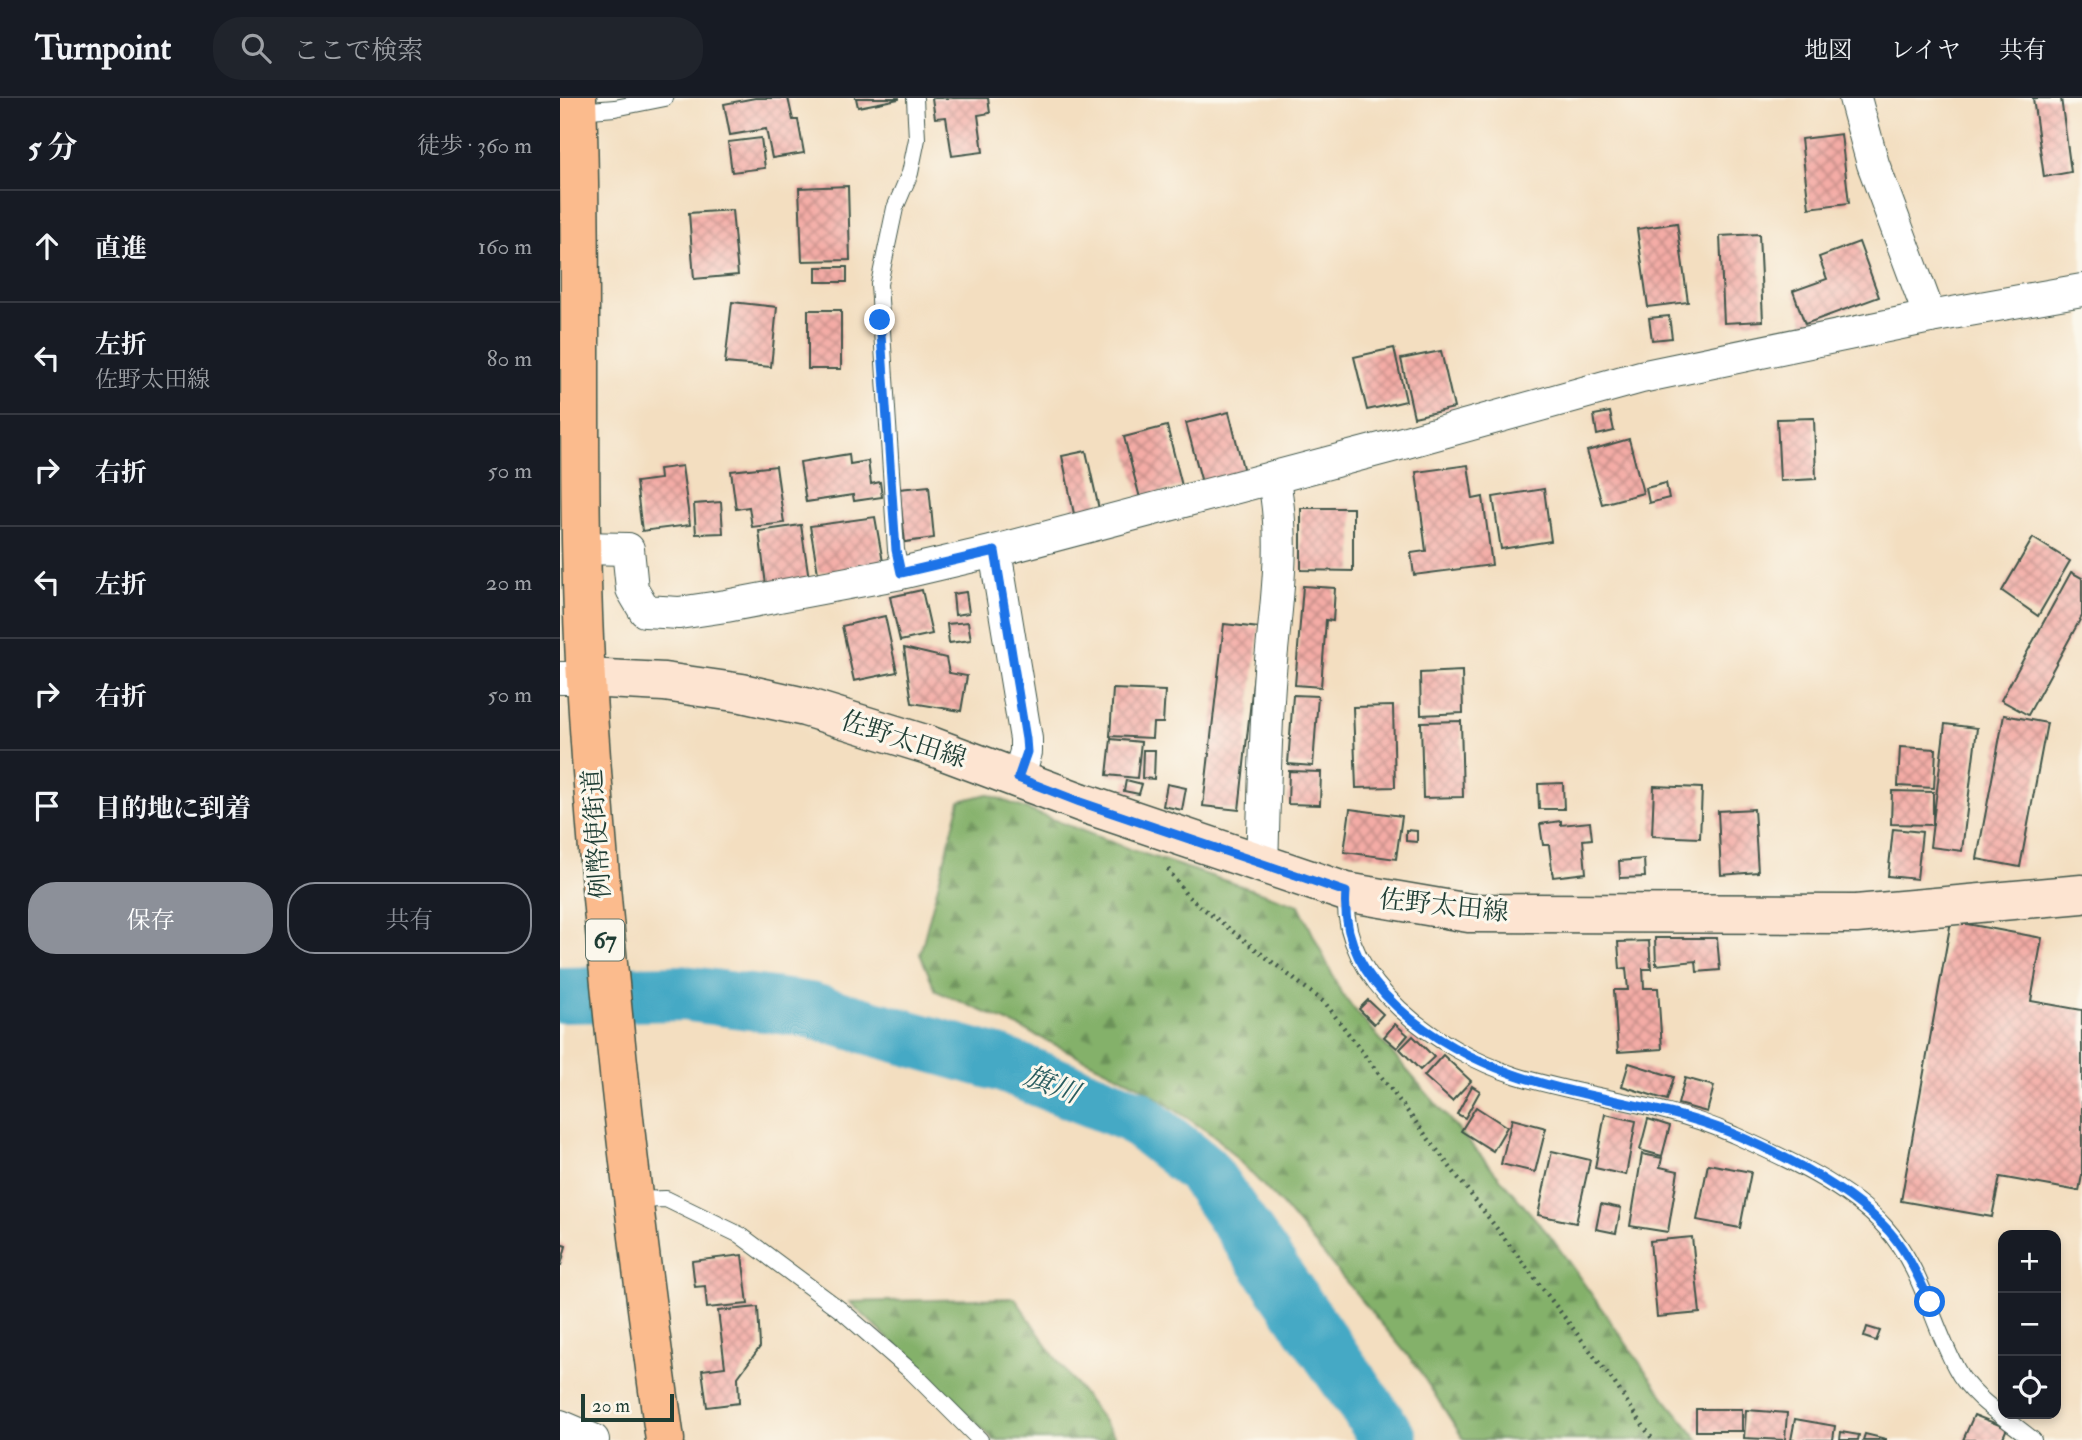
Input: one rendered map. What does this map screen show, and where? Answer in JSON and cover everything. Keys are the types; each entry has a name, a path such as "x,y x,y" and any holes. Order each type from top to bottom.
{"main road":[{"name":"例幣使街道","path":"577,104 582,548 573,678 589,726 607,971 626,1154 665,1440"},
{"name":"佐野太田線","path":"573,678 664,682 742,693 804,707 928,745 1262,866 1346,892 1469,913 1856,914 2082,894"}],"street":[{"path":"1855,98 1873,164 1930,317"},
{"path":"582,548 628,549 632,589 637,602 645,611 656,614 726,606 901,573 995,551 1641,377 1930,317 2082,290"},
{"path":"1262,866 1269,684 1279,580 1279,503 1273,477"},
{"path":"995,551 1026,739 1027,752 1018,778"},
{"path":"560,1426 593,1440"}],"lane":[{"path":"577,104 615,108 665,98"},
{"path":"901,573 896,550 879,284 895,208 910,173 917,139 915,98"},
{"path":"1346,892 1344,915 1349,938 1381,992 1413,1020 1479,1061 1515,1075 1663,1111 1728,1132 1822,1180 1855,1202 1885,1226 1916,1271 1956,1369 1969,1387 2033,1440"},
{"path":"631,1200 666,1199 740,1235 842,1311 913,1373 980,1440"}],"path":[{"path":"1154,828 1168,868 1186,896 1325,1003 1613,1381 1653,1440"}],"green space":[{"path":"987,794 1132,850 1299,905 1342,995 1551,1237 1666,1400 1699,1440 1464,1440 1415,1364 1283,1206 1217,1138 1138,1085 1019,1027 936,991 920,954 960,801"},
{"path":"1015,1298 1054,1356 1118,1440 994,1440 850,1302"}],"building":[{"path":"755,98 788,98 793,120 798,120 804,153 772,158 766,129 730,135 724,104"},
{"path":"856,98 899,98 899,99 858,107"},
{"path":"932,98 988,98 990,113 978,115 983,152 952,156 946,117 935,118"},
{"path":"2033,98 2061,98 2071,172 2044,177"},
{"path":"1841,134 1849,203 1809,208 1801,139"},
{"path":"761,138 765,168 732,172 728,142"},
{"path":"848,186 850,260 802,261 799,188"},
{"path":"732,210 738,275 694,279 689,213"},
{"path":"1677,223 1688,302 1648,307 1637,229"},
{"path":"1759,234 1763,321 1724,323 1720,236"},
{"path":"1859,242 1879,297 1805,324 1793,291 1827,279 1819,257"},
{"path":"816,267 847,267 847,282 816,282"},
{"path":"732,302 777,307 771,367 725,363"},
{"path":"808,310 841,310 841,369 808,369"},
{"path":"1669,316 1672,338 1652,340 1649,318"},
{"path":"1394,348 1406,401 1367,410 1354,357"},
{"path":"1441,351 1454,408 1414,417 1401,359"},
{"path":"1229,412 1244,472 1202,483 1186,423"},
{"path":"1610,412 1614,431 1597,435 1594,415"},
{"path":"1814,418 1816,479 1780,481 1777,419"},
{"path":"1167,426 1182,486 1140,498 1124,437"},
{"path":"1629,439 1643,493 1602,504 1587,451"},
{"path":"1086,451 1099,509 1074,514 1062,456"},
{"path":"849,454 850,464 868,461 871,484 880,482 882,497 854,501 853,495 806,502 800,462"},
{"path":"1468,465 1473,499 1483,497 1492,565 1414,575 1411,553 1426,551 1416,472"},
{"path":"682,466 690,525 642,531 636,482 660,479 659,469"},
{"path":"776,466 784,523 752,527 749,507 736,509 731,471"},
{"path":"1666,483 1669,498 1649,503 1646,488"},
{"path":"929,486 934,538 905,542 899,489"},
{"path":"1544,489 1551,541 1501,549 1493,497"},
{"path":"721,502 723,533 696,534 694,504"},
{"path":"1301,508 1353,508 1353,571 1301,570"},
{"path":"875,517 883,562 818,573 810,526"},
{"path":"801,525 809,579 766,585 759,531"},
{"path":"2033,538 2070,561 2038,616 2002,591"},
{"path":"2071,572 2082,578 2082,616 2028,715 2001,700"},
{"path":"1303,586 1335,588 1333,621 1326,620 1321,687 1295,685"},
{"path":"922,590 932,634 900,641 890,597"},
{"path":"966,592 969,613 955,615 953,594"},
{"path":"885,616 897,672 854,681 842,626"},
{"path":"968,622 971,640 949,643 947,624"},
{"path":"1224,624 1259,628 1239,810 1203,806"},
{"path":"904,648 946,658 949,673 967,676 961,711 912,703"},
{"path":"1462,671 1463,713 1421,715 1420,673"},
{"path":"1113,689 1165,691 1163,723 1153,723 1152,738 1110,736"},
{"path":"1293,695 1318,696 1313,766 1288,764"},
{"path":"1393,706 1395,787 1356,788 1353,707"},
{"path":"2004,715 2047,723 2020,867 1977,859"},
{"path":"1461,721 1463,797 1423,798 1421,722"},
{"path":"1945,724 1977,728 1962,851 1930,847"},
{"path":"1111,739 1141,742 1137,778 1107,775"},
{"path":"1900,747 1936,749 1934,788 1898,786"},
{"path":"1143,750 1155,750 1154,779 1142,778"},
{"path":"1289,771 1321,772 1320,805 1288,804"},
{"path":"1126,780 1142,784 1139,794 1124,791"},
{"path":"1563,783 1564,809 1539,809 1538,784"},
{"path":"1167,784 1186,788 1182,810 1163,806"},
{"path":"1654,786 1702,788 1700,838 1652,836"},
{"path":"1892,791 1933,792 1933,825 1891,824"},
{"path":"1350,809 1402,816 1396,859 1344,852"},
{"path":"1754,809 1758,872 1721,875 1718,811"},
{"path":"1561,821 1561,825 1590,822 1592,839 1583,840 1586,873 1553,877 1549,845 1543,845 1540,824"},
{"path":"1893,829 1922,832 1917,879 1888,876"},
{"path":"1406,830 1417,831 1417,842 1406,841"},
{"path":"1644,859 1645,877 1620,878 1619,861"},
{"path":"1951,921 2042,938 2031,1001 2082,1010 2082,1175 2079,1191 2000,1177 1992,1217 1901,1201"},
{"path":"1655,938 1717,938 1720,970 1697,972 1696,961 1656,965"},
{"path":"1649,941 1651,969 1643,969 1644,988 1658,988 1662,1049 1618,1052 1614,990 1628,990 1626,968 1620,969 1618,942"},
{"path":"1368,1000 1383,1014 1374,1024 1359,1009"},
{"path":"1395,1024 1408,1035 1397,1048 1384,1037"},
{"path":"1413,1036 1434,1057 1420,1070 1400,1049"},
{"path":"1443,1055 1471,1081 1452,1101 1424,1076"},
{"path":"1629,1063 1674,1077 1667,1100 1622,1086"},
{"path":"1685,1078 1714,1086 1707,1112 1678,1104"},
{"path":"1472,1086 1480,1091 1465,1118 1457,1114"},
{"path":"1476,1107 1507,1127 1493,1151 1461,1131"},
{"path":"1605,1114 1636,1121 1626,1175 1595,1168"},
{"path":"1512,1119 1546,1128 1535,1172 1501,1164"},
{"path":"1648,1119 1670,1126 1662,1156 1640,1150"},
{"path":"1552,1151 1590,1160 1576,1223 1538,1215"},
{"path":"1642,1154 1662,1158 1660,1167 1678,1171 1668,1232 1630,1226"},
{"path":"1708,1164 1751,1172 1740,1228 1697,1220"},
{"path":"1601,1204 1621,1208 1616,1233 1596,1229"},
{"path":"1692,1237 1700,1313 1657,1317 1650,1241"},
{"path":"560,1244 566,1246 561,1265 560,1265"},
{"path":"742,1255 748,1304 707,1308 705,1286 695,1287 692,1261"},
{"path":"758,1307 760,1347 738,1377 739,1403 707,1407 702,1370 725,1367 718,1311"},
{"path":"1867,1327 1880,1331 1876,1341 1864,1337"},
{"path":"1696,1409 1742,1409 1742,1431 1696,1431"},
{"path":"1746,1410 1787,1413 1785,1440 1744,1438"},
{"path":"1974,1415 2007,1428 2002,1440 1963,1440"},
{"path":"1795,1419 1835,1426 1833,1440 1791,1440"},
{"path":"1841,1432 1859,1435 1858,1440 1840,1440"},
{"path":"1865,1434 1886,1439 1886,1440 1863,1440"}],"waterway":[{"name":"旗川","path":"560,995 683,993 809,1010 1001,1064 1134,1116 1202,1170 1390,1440"}],"route":[{"path":"880,320 896,550 901,573 995,551 1026,739 1027,752 1018,778 1262,866 1346,892 1344,915 1349,938 1362,963 1381,992 1413,1020 1479,1061 1515,1075 1663,1111 1728,1132 1822,1180 1885,1226 1916,1271 1930,1302"}]}
